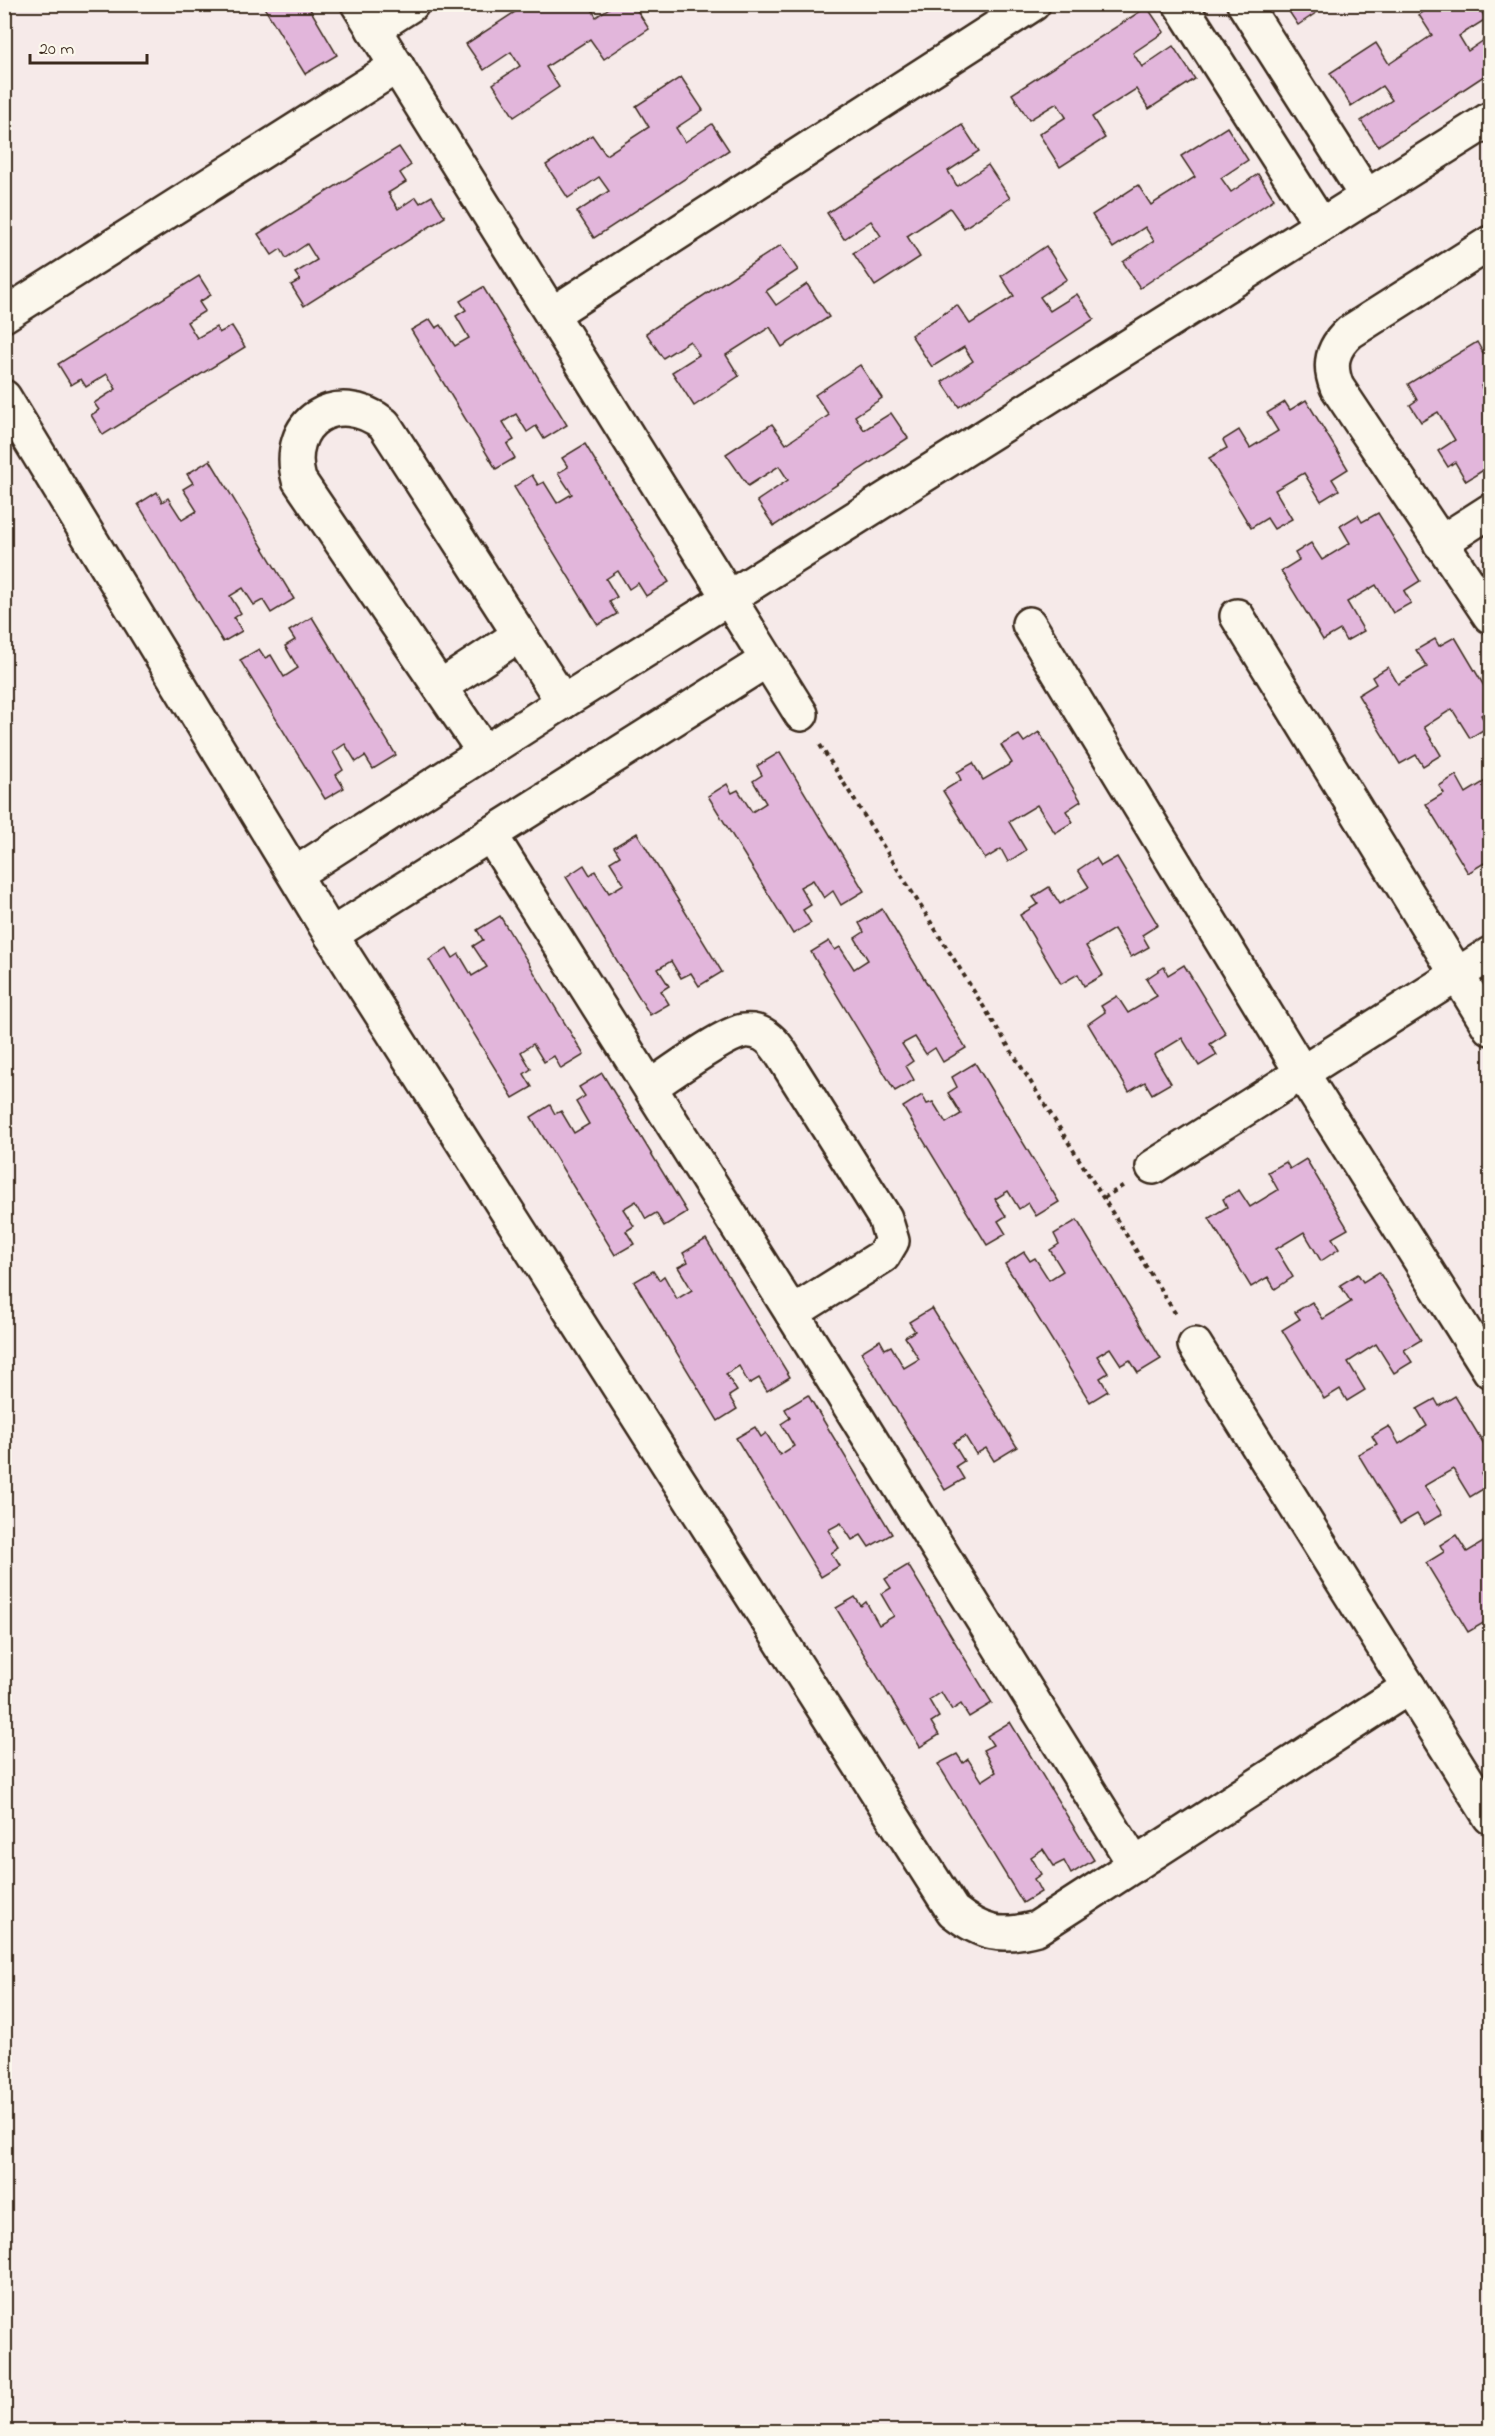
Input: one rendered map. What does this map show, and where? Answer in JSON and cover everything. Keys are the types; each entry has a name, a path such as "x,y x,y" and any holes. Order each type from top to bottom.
{"street":[{"path":"412,4 366,17 801,714"},
{"path":"552,314 1033,4"},
{"path":"1180,4 1321,225"},
{"path":"1244,4 1367,196"},
{"path":"4,315 397,66"},
{"path":"295,874 563,702 1491,118"},
{"path":"1491,243 1350,332 1341,340 1332,363 1337,387 1491,616"},
{"path":"4,397 331,935 952,1911 970,1925 992,1933 1014,1934 1037,1928 1409,1687"},
{"path":"484,752 299,480 294,462 296,444 304,429 318,416 334,409 352,407 370,412 384,424 563,702"},
{"path":"1440,543 1491,512"},
{"path":"1238,616 1491,1028"},
{"path":"1029,624 1302,1073 1491,1371"},
{"path":"440,687 519,635"},
{"path":"331,935 767,660"},
{"path":"490,834 792,1313 1135,1865"},
{"path":"1153,1167 1491,954"},
{"path":"650,1087 736,1033 756,1031 773,1041 885,1218 891,1241 883,1256 792,1313"},
{"path":"1195,1345 1491,1817"}],"path":[{"path":"801,714 1195,1345"}],"building":[{"path":"262,4 307,4 337,55 305,74"},
{"path":"527,4 589,4 596,17 615,4 633,4 649,29 604,59 590,39 546,67 559,87 514,117 493,84 520,66 511,52 484,70 466,44"},
{"path":"1284,4 1329,4 1298,25"},
{"path":"1435,4 1477,4 1486,19 1459,36 1468,51 1490,36 1490,72 1378,146 1361,121 1392,100 1382,86 1351,106 1330,73 1376,43 1389,64 1432,35 1419,15"},
{"path":"1147,7 1164,32 1133,53 1142,67 1173,46 1195,79 1149,109 1136,89 1092,117 1105,138 1060,167 1039,134 1066,117 1057,103 1029,120 1012,94"},
{"path":"681,77 703,110 676,128 685,142 712,124 729,150 594,238 577,212 609,191 599,177 568,198 546,165 592,135 606,155 649,127 636,106"},
{"path":"962,125 979,151 948,171 957,186 988,165 1010,198 964,228 950,208 907,236 920,257 875,286 853,253 881,236 871,221 844,239 827,213"},
{"path":"1227,127 1248,160 1221,178 1231,192 1258,174 1274,199 1140,288 1123,262 1154,241 1145,227 1113,248 1092,215 1138,185 1151,205 1195,177 1181,156"},
{"path":"399,147 411,165 400,173 406,182 388,193 398,209 416,197 420,203 432,196 445,217 304,306 291,285 300,280 295,273 317,260 307,244 286,258 281,249 272,255 258,234"},
{"path":"781,245 798,270 766,291 776,305 807,284 829,317 782,347 770,327 726,355 739,376 694,406 672,372 699,355 690,341 663,358 646,333"},
{"path":"1046,246 1067,279 1040,297 1050,311 1077,294 1094,319 959,407 942,382 973,361 964,347 932,367 911,335 957,305 970,324 1014,296 1001,276"},
{"path":"199,276 211,295 199,302 205,311 187,322 197,338 216,327 219,333 232,326 245,347 103,435 91,415 99,410 94,403 116,389 107,374 86,387 81,379 71,385 58,364"},
{"path":"483,287 567,425 544,439 536,426 527,432 516,414 503,422 514,440 507,444 515,458 496,469 411,330 430,319 436,328 441,325 455,346 469,338 456,316 466,310 460,301"},
{"path":"1477,342 1486,358 1490,356 1490,380 1481,386 1490,403 1490,466 1466,481 1455,462 1448,467 1438,451 1455,440 1438,412 1421,422 1410,405 1417,400 1408,384"},
{"path":"860,365 882,398 855,416 864,430 891,413 908,438 774,526 757,501 788,480 779,466 748,486 726,454 772,424 786,444 829,415 815,395"},
{"path":"1306,400 1348,469 1332,479 1339,490 1321,501 1304,473 1275,490 1292,519 1274,529 1267,518 1251,528 1209,458 1227,448 1223,440 1239,430 1250,448 1278,431 1267,413 1285,402 1290,410"},
{"path":"585,444 669,582 646,596 638,583 629,589 618,571 606,579 617,597 609,601 617,614 598,625 514,487 532,475 538,485 544,482 557,503 572,494 558,473 568,467 562,458"},
{"path":"210,460 294,599 271,613 263,600 254,605 243,588 230,596 241,613 234,618 242,631 223,642 138,504 157,492 162,502 168,498 182,520 197,511 183,489 193,483 187,474"},
{"path":"1378,513 1420,581 1404,591 1411,603 1393,613 1376,585 1347,602 1364,631 1346,641 1340,630 1323,640 1281,571 1299,560 1295,553 1311,543 1322,560 1350,543 1340,526 1358,515 1362,522"},
{"path":"312,617 396,755 373,769 365,756 356,762 345,744 333,752 343,770 336,775 344,788 325,799 240,660 259,649 265,658 271,655 284,677 298,668 285,646 295,640 289,631"},
{"path":"1455,637 1490,696 1490,710 1481,715 1488,727 1470,738 1452,709 1424,727 1441,755 1423,766 1416,755 1400,764 1358,695 1376,684 1372,677 1388,667 1398,684 1427,667 1416,650 1435,639 1439,646"},
{"path":"1039,732 1081,801 1066,811 1073,822 1055,833 1037,805 1009,822 1026,850 1008,862 1001,849 985,859 943,791 961,780 957,772 973,763 983,780 1012,763 1001,745 1019,735 1024,742"},
{"path":"780,752 864,891 841,905 833,891 824,898 813,880 800,887 811,905 803,910 811,923 793,934 708,796 727,784 732,793 738,790 752,812 766,803 753,781 762,775 757,766"},
{"path":"1456,775 1466,793 1490,778 1490,874 1484,863 1468,873 1426,804 1444,793 1439,786"},
{"path":"637,833 722,972 699,986 691,973 681,978 671,961 658,969 669,986 661,991 669,1004 650,1015 566,877 584,865 590,875 595,871 609,893 624,884 610,862 620,856 614,847"},
{"path":"1117,857 1158,925 1142,935 1149,947 1131,957 1114,929 1086,946 1103,975 1084,986 1078,974 1061,984 1020,915 1038,904 1033,897 1049,887 1060,904 1089,887 1078,870 1096,858 1101,866"},
{"path":"882,909 966,1048 943,1062 935,1048 926,1054 915,1037 902,1044 913,1061 906,1066 914,1080 895,1091 811,952 829,941 835,950 840,947 854,969 868,960 855,938 864,932 859,923"},
{"path":"500,916 584,1055 561,1069 554,1056 544,1062 533,1044 521,1052 531,1069 524,1074 532,1087 513,1098 429,960 447,948 453,958 459,954 472,976 487,967 473,946 483,940 477,930"},
{"path":"1184,965 1226,1034 1210,1044 1217,1055 1199,1066 1182,1038 1154,1055 1171,1083 1152,1094 1145,1082 1129,1092 1088,1024 1105,1012 1101,1006 1117,996 1128,1013 1157,996 1146,979 1164,967 1168,975"},
{"path":"975,1063 1059,1202 1036,1216 1028,1203 1019,1209 1008,1191 995,1199 1006,1216 998,1221 1006,1234 987,1245 903,1107 922,1095 927,1104 933,1102 946,1123 961,1114 948,1093 957,1087 952,1077"},
{"path":"602,1073 687,1212 664,1226 656,1213 646,1219 636,1201 623,1209 634,1226 626,1231 634,1244 615,1255 531,1117 550,1105 555,1114 561,1111 574,1133 589,1124 576,1102 585,1096 579,1087"},
{"path":"1306,1159 1348,1229 1332,1238 1339,1249 1321,1261 1304,1232 1276,1249 1293,1277 1275,1289 1268,1277 1251,1287 1209,1218 1227,1207 1223,1199 1239,1190 1250,1207 1278,1190 1268,1172 1286,1162 1290,1169"},
{"path":"1077,1220 1161,1359 1138,1373 1130,1360 1121,1365 1110,1348 1097,1356 1108,1373 1100,1378 1108,1391 1090,1402 1005,1264 1024,1252 1030,1261 1035,1258 1049,1280 1063,1271 1050,1250 1059,1244 1054,1234"},
{"path":"706,1239 790,1377 767,1391 759,1378 749,1384 739,1366 726,1374 737,1391 729,1396 737,1409 718,1421 634,1282 653,1271 659,1280 664,1276 677,1299 692,1290 678,1267 688,1262 683,1253"},
{"path":"1379,1272 1421,1340 1404,1350 1412,1362 1394,1373 1376,1344 1348,1362 1365,1390 1347,1401 1340,1389 1324,1399 1282,1330 1300,1319 1295,1312 1312,1302 1323,1319 1351,1302 1340,1285 1358,1274 1363,1282"},
{"path":"932,1308 1017,1447 994,1461 986,1448 976,1454 965,1436 953,1443 964,1461 956,1466 964,1479 945,1490 861,1352 880,1340 885,1349 891,1346 904,1368 919,1359 905,1337 915,1331 909,1322"},
{"path":"808,1395 892,1534 869,1547 861,1535 852,1540 841,1523 828,1530 839,1548 831,1553 839,1566 821,1577 736,1438 755,1427 761,1437 766,1433 780,1455 794,1446 781,1424 790,1418 785,1409"},
{"path":"1455,1396 1490,1454 1490,1469 1481,1474 1488,1486 1470,1497 1453,1469 1424,1486 1442,1514 1424,1525 1417,1514 1400,1524 1358,1454 1377,1444 1372,1436 1389,1426 1399,1444 1427,1426 1417,1409 1435,1399 1439,1406"},
{"path":"1456,1535 1467,1552 1490,1538 1490,1632 1485,1622 1468,1632 1426,1563 1444,1552 1440,1545"},
{"path":"908,1565 992,1703 969,1717 961,1704 952,1710 941,1692 929,1700 939,1717 931,1722 939,1735 920,1747 836,1608 855,1597 861,1606 866,1602 879,1625 894,1616 881,1594 891,1588 885,1579"},
{"path":"1010,1722 1094,1860 1071,1874 1064,1861 1054,1866 1043,1849 1031,1857 1041,1874 1034,1879 1041,1892 1023,1903 938,1764 957,1754 963,1763 968,1759 982,1781 996,1772 983,1750 993,1745 987,1736"}]}
